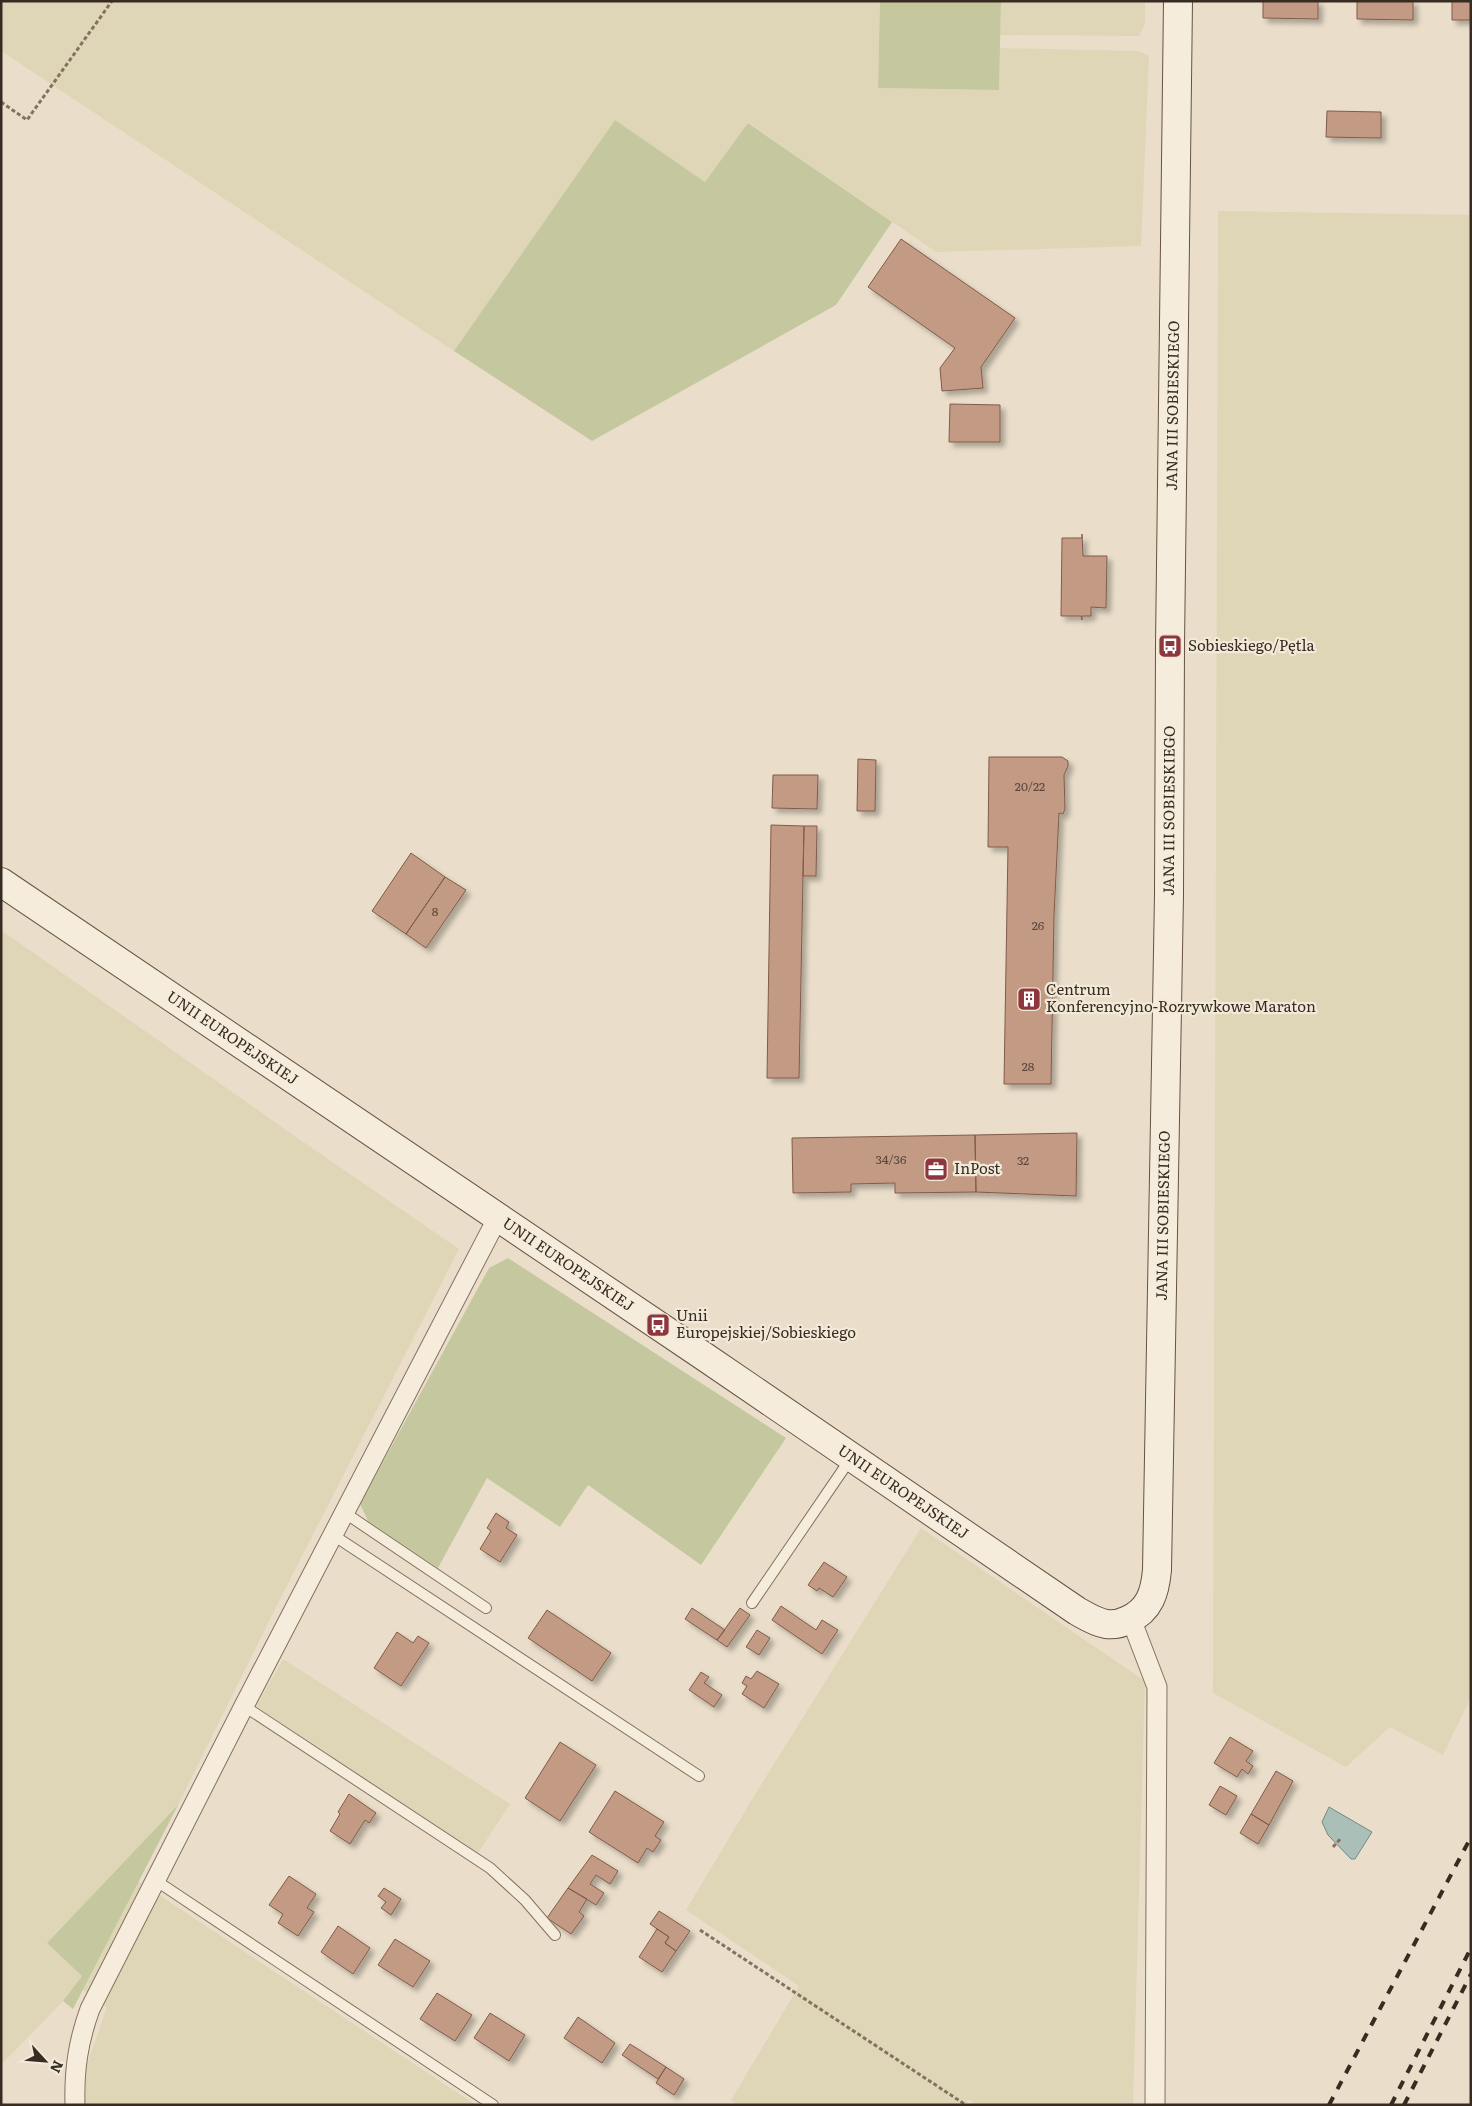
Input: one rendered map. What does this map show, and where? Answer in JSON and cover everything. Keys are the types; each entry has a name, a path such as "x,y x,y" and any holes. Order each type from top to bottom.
{"main road":[{"name":"JANA III SOBIESKIEGO","path":"1135,1617 1152,1598 1156,1586 1157,1570 1169,905 1178,1"},
{"name":"UNII EUROPEJSKIEJ","path":"1,882 1077,1611 1104,1624 1115,1625 1135,1617"}],"street":[{"path":"75,2105 76,2062 80,2036 90,2009 244,1706 498,1218"},
{"path":"1135,1617 1157,1687 1155,2105"}],"lane":[{"path":"752,1603 852,1457"},
{"path":"345,1513 486,1608"},
{"path":"333,1535 699,1776"},
{"path":"244,1706 490,1868 525,1900 555,1935"},
{"path":"155,1880 493,2105"}],"path":[{"path":"1,102 27,120 112,1"},
{"path":"1333,1847 1341,1838"},
{"path":"700,1930 966,2105"}],"shaded area":[{"path":"1,1 880,1 878,88 999,90 1000,48 1139,51 1149,56 1141,246 936,252 749,123 705,182 615,120 454,351 1,51"},
{"path":"1001,1 1145,1 1145,24 1139,36 1000,35"},
{"path":"1218,211 1471,215 1471,1697 1443,1755 1390,1727 1346,1767 1213,1693"},
{"path":"1,930 459,1249 275,1609 178,1805 47,1943 82,1976 63,2001 1,2065"},
{"path":"921,1528 1145,1681 1133,2105 977,2105 969,2100 966,2105 738,2105 731,2100 799,1986 686,1910 754,1796"},
{"path":"283,1659 510,1804 476,1856 253,1712"},
{"path":"1329,1807 1372,1832 1355,1859 1351,1859 1328,1835 1322,1822"},
{"path":"138,1881 476,2105 85,2105 86,2067 107,2007 83,1990"}],"green space":[{"path":"880,1 1001,1 999,90 878,88"},
{"path":"615,120 705,182 748,123 892,222 836,305 592,441 454,351"},
{"path":"508,1258 786,1438 701,1565 588,1485 560,1527 487,1478 438,1568 368,1521 360,1504 489,1268"},
{"path":"178,1805 73,2009 63,2001 82,1976 47,1943"}],"building":[{"path":"1263,1 1318,1 1318,19 1263,18"},
{"path":"1357,1 1413,1 1413,20 1357,19"},
{"path":"1452,1 1471,1 1471,20 1452,20"},
{"path":"1327,111 1381,112 1381,138 1326,137"},
{"path":"901,239 1015,318 981,367 983,388 942,391 940,368 955,348 868,287"},
{"path":"950,404 1000,405 1000,442 949,442"},
{"path":"1082,534 1083,556 1107,556 1106,608 1091,607 1091,616 1082,616 1082,620 1081,616 1061,616 1062,538 1082,538"},
{"name":"Centrum Konferencyjno-Rozrywkowe Maraton","path":"989,757 1062,757 1068,761 1064,775 1065,809 1063,814 1059,813 1054,915 1051,1084 1004,1084 1008,847 988,847"},
{"path":"858,759 876,760 875,811 857,811"},
{"path":"773,775 818,775 817,809 772,808"},
{"path":"771,825 804,826 799,1078 767,1078"},
{"path":"804,826 817,826 816,876 803,876"},
{"path":"411,853 445,877 406,934 372,911"},
{"path":"445,877 466,890 426,948 406,934"},
{"path":"1077,1133 1076,1196 976,1192 975,1135"},
{"path":"975,1135 976,1192 895,1193 895,1183 851,1184 851,1192 793,1193 792,1138"},
{"path":"496,1513 509,1522 506,1528 517,1535 500,1562 480,1549 491,1531 487,1528"},
{"path":"824,1562 847,1577 833,1597 819,1588 817,1591 808,1585"},
{"path":"781,1606 816,1630 822,1620 838,1630 822,1654 772,1620"},
{"path":"692,1608 725,1630 717,1640 685,1619"},
{"path":"740,1608 750,1615 727,1647 717,1640"},
{"path":"547,1610 611,1653 592,1681 528,1638"},
{"path":"757,1630 770,1638 759,1655 746,1647"},
{"path":"397,1632 413,1643 418,1636 429,1643 401,1686 374,1668"},
{"path":"757,1671 779,1684 764,1708 742,1694 747,1686 742,1683 746,1676 751,1679"},
{"path":"701,1672 709,1677 704,1683 722,1695 714,1707 689,1690"},
{"path":"1230,1737 1253,1751 1246,1761 1253,1766 1248,1774 1242,1769 1237,1777 1214,1763"},
{"path":"560,1742 596,1765 560,1821 525,1798"},
{"path":"1276,1771 1293,1781 1269,1825 1251,1814"},
{"path":"1220,1786 1237,1796 1226,1815 1209,1805"},
{"path":"615,1791 664,1822 655,1836 661,1840 653,1852 647,1848 638,1863 589,1832"},
{"path":"349,1794 376,1813 369,1823 365,1820 350,1844 330,1831 340,1814 338,1812"},
{"path":"1251,1814 1269,1825 1258,1844 1240,1833"},
{"path":"592,1855 618,1871 610,1884 596,1875 590,1884 604,1893 596,1905 568,1888"},
{"path":"289,1876 316,1894 307,1908 314,1912 298,1936 278,1923 283,1914 269,1905"},
{"path":"384,1888 401,1899 391,1915 381,1908 386,1902 378,1896"},
{"path":"568,1888 587,1899 579,1912 584,1916 571,1934 547,1918"},
{"path":"659,1911 690,1931 676,1951 665,1943 669,1937 650,1924"},
{"path":"338,1926 370,1948 353,1974 321,1952"},
{"path":"657,1929 669,1937 665,1943 676,1951 662,1972 639,1957"},
{"path":"395,1939 430,1961 413,1987 378,1965"},
{"path":"437,1993 472,2015 455,2041 420,2019"},
{"path":"490,2013 525,2035 509,2061 474,2038"},
{"path":"578,2017 615,2043 602,2063 564,2038"},
{"path":"630,2044 666,2067 658,2079 622,2055"},
{"path":"666,2067 684,2079 674,2095 656,2083"}],"railway":[{"path":"1329,2105 1471,1837"},
{"path":"1391,2105 1471,1948"},
{"path":"1404,2105 1471,1974"}],"place":[{"name":"Sobieskiego/Pętla","path":"1170,646"},
{"name":"Centrum Konferencyjno-Rozrywkowe Maraton","path":"1029,999"},
{"name":"InPost","path":"936,1169"},
{"name":"Unii Europejskiej/Sobieskiego","path":"658,1325"}]}
